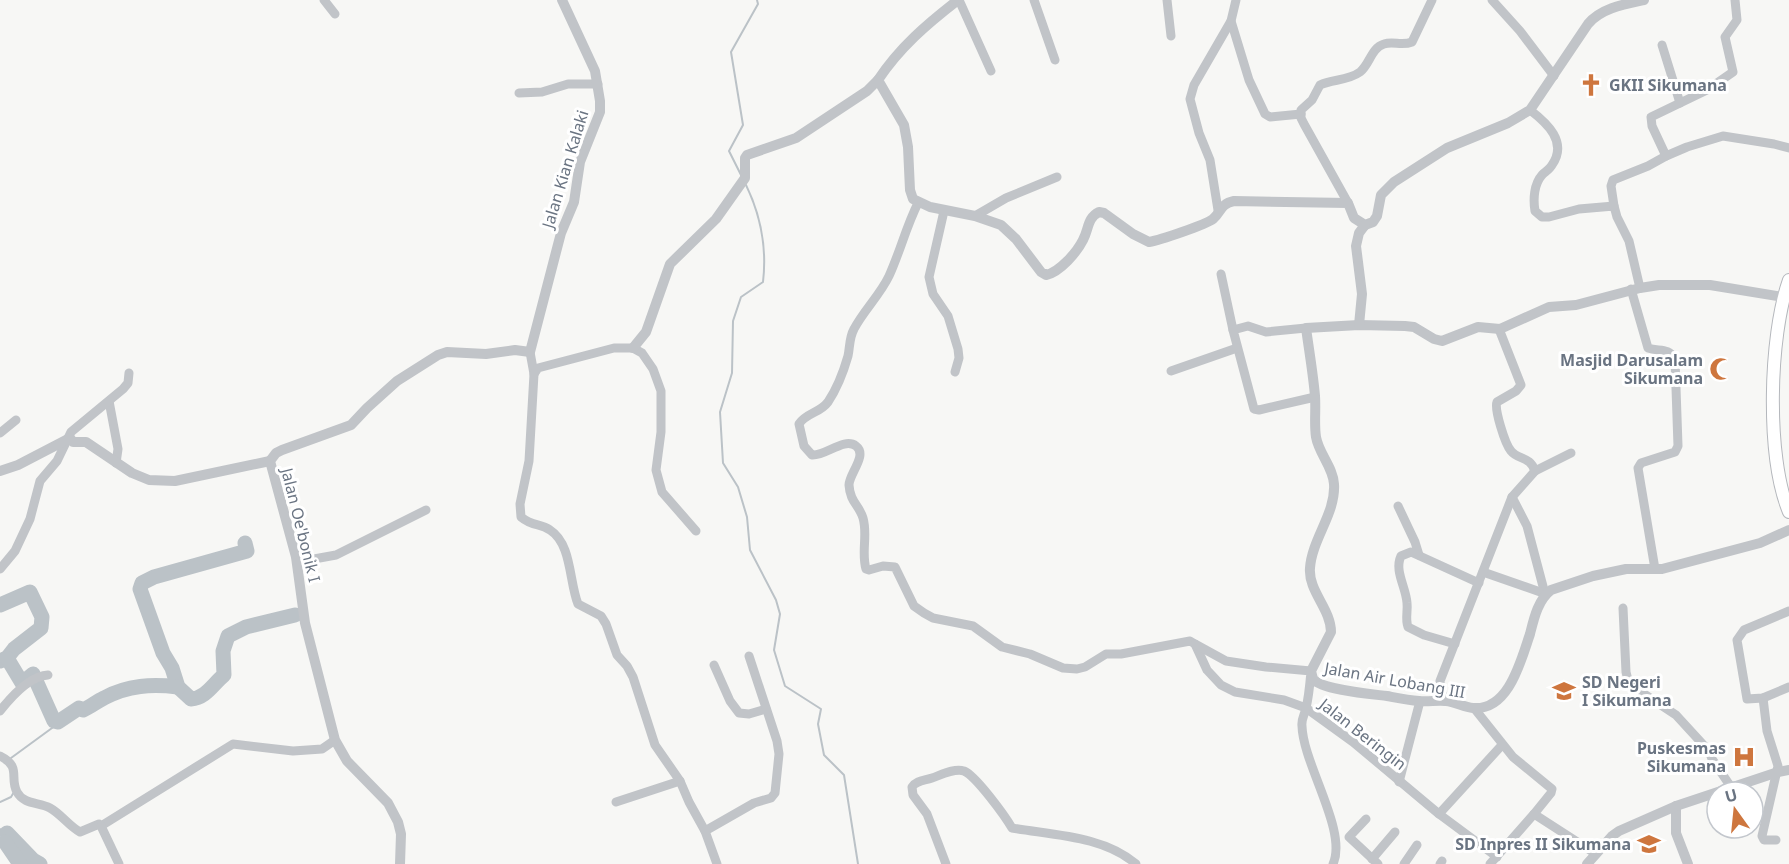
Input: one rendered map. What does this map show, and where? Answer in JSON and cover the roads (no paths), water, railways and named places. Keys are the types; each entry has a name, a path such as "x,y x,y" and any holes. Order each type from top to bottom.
{"main road":[{"path":"1788,508 1775,454 1774,359 1789,280"}],"street":[{"path":"324,0 335,14"},
{"name":"Jalan Kian Kalaki","path":"530,352 561,233 574,202 578,170 600,112 598,84 591,61 562,0"},
{"path":"633,348 646,332 670,264 726,207 735,189 745,178 744,161 747,155 796,138 867,92 892,58 920,30 958,0 991,71"},
{"path":"1034,0 1055,60"},
{"path":"1167,0 1171,36"},
{"path":"1218,210 1210,160 1199,133 1190,99 1194,85 1231,21 1236,0"},
{"path":"1365,225 1354,218 1304,124 1300,114 1301,110 1312,100 1320,85 1345,79 1360,72 1378,47 1391,43 1412,42 1432,0"},
{"path":"1492,0 1521,31 1554,76"},
{"path":"1359,325 1362,294 1356,246 1359,233 1377,216 1383,191 1447,148 1508,123 1530,110 1592,20 1621,3 1644,0"},
{"path":"1666,156 1652,126 1651,117 1707,90 1733,72 1725,37 1736,23 1735,0"},
{"path":"1231,21 1249,80 1265,114 1270,117 1300,114"},
{"path":"1662,45 1680,103"},
{"path":"878,80 904,124 908,147 910,190 913,199 918,203 944,211 991,221 1008,231 1041,272 1046,275 1054,272 1076,251 1086,234 1090,219 1099,212 1149,242 1212,219 1228,202 1348,203"},
{"path":"521,91 570,83 598,84"},
{"path":"1530,110 1550,127 1557,143 1553,165 1539,179 1536,186 1534,207 1538,215 1549,217 1579,208 1614,206"},
{"path":"1655,569 1638,468 1641,463 1675,452 1678,446 1675,359 1670,352 1648,348 1629,241 1617,217 1611,186 1613,180 1666,156 1723,136 1789,148"},
{"path":"975,216 1006,198 1057,177"},
{"path":"918,203 890,274 854,329 848,354 828,402 802,419 799,424 804,446 812,455 821,455 842,445 851,445 860,451 849,486 851,499 864,522 863,558 866,569 889,565 896,567 914,606 924,613 933,618 973,626 1002,647 1030,654 1063,668 1085,667 1106,654 1121,654 1187,641 1226,661 1311,671 1306,708 1301,723 1312,770 1332,824 1336,842 1333,864"},
{"path":"944,211 929,277 933,294 948,316 958,349 959,358 955,372"},
{"path":"1221,274 1237,348 1254,409 1259,410 1315,398 1306,328"},
{"path":"1233,330 1248,326 1266,332 1359,325 1414,327 1434,339 1443,341 1478,327 1498,329 1549,307 1576,305 1636,288 1659,285 1731,287 1785,301"},
{"path":"1498,329 1521,385 1516,391 1497,402 1496,409 1509,448 1514,454 1529,461 1535,471"},
{"path":"534,374 538,368 614,348 633,348 642,353 649,361 661,391 661,432 656,470 662,492 696,531"},
{"path":"1170,371 1237,348"},
{"name":"Jalan Oe'bonik I","path":"400,864 401,834 388,803 347,761 335,740 305,623 296,557 270,461 276,453 282,450 351,425 397,381 438,355 447,352 486,354 515,350 530,352"},
{"path":"530,352 534,374 529,461 520,504 521,517 530,524 545,527 558,536 568,559 578,604 601,616 606,624 616,655 627,666 637,685 655,745 680,781 705,831 717,864"},
{"path":"0,569 15,551 30,519 40,481 57,461 71,432 126,385 129,373"},
{"name":"Jalan Air Lobang III","path":"1315,398 1316,439 1334,485 1333,499 1310,568 1318,599 1330,622 1331,632 1311,671 1313,679 1321,684 1420,701 1445,701 1474,708 1492,703 1500,698 1509,687 1545,594"},
{"path":"109,401 118,449 116,463"},
{"path":"0,433 16,420"},
{"path":"70,438 73,442 86,442 132,473 149,480 175,481 270,461"},
{"path":"0,471 18,465 70,438"},
{"path":"1445,701 1440,681 1512,496 1535,471 1571,453"},
{"path":"1512,496 1527,526 1545,594"},
{"path":"1398,507 1419,555"},
{"path":"296,557 303,561 336,555 426,510"},
{"path":"1483,572 1545,594 1557,587 1593,576 1626,569 1655,569 1760,543 1789,530"},
{"path":"1455,644 1410,629 1407,625 1407,602 1401,581 1399,561 1405,553 1419,555 1479,583"},
{"path":"1623,608 1626,672 1629,684 1676,715 1709,751 1726,780"},
{"path":"1789,611 1744,630 1737,639 1745,678 1746,697 1750,700 1763,698 1789,687"},
{"name":"Jalan Beringin","path":"1195,644 1207,670 1227,689 1284,700 1306,708 1353,742 1494,861"},
{"path":"705,831 754,803 771,798 775,793 779,754 777,741 749,656"},
{"path":"714,665 730,700 739,713 748,714 766,709"},
{"path":"0,711 39,675 48,675"},
{"path":"1763,698 1771,747 1784,771 1762,836 1764,840 1776,840"},
{"path":"1399,782 1420,701"},
{"path":"1474,708 1502,745 1552,789 1494,861"},
{"path":"0,756 6,758 14,769 17,792 28,802 50,808 80,832 99,824 101,826 233,744 293,751 322,749 335,740"},
{"path":"1439,814 1502,745"},
{"path":"946,864 927,814 913,795 912,787 917,782 957,770 965,771 978,784 1005,815 1012,828 1100,843 1116,849 1136,864"},
{"path":"1754,780 1784,771"},
{"path":"616,802 680,781"},
{"path":"1587,864 1619,831 1705,796"},
{"path":"1676,806 1676,833 1688,864"},
{"path":"1534,814 1596,854"},
{"path":"1366,819 1349,837 1375,862 1395,832"},
{"path":"101,826 119,864"},
{"path":"1404,864 1418,845"}],"waterway":[{"path":"741,175 729,151 743,125 731,52 758,4 757,0"},
{"path":"746,185 756,208 762,232 763,282 741,297 733,321 732,373 720,412 723,463 738,487 747,517 750,550 776,600 780,614 774,650 785,686 821,709 818,724 824,755 844,775 858,864"},
{"path":"245,543 247,551 154,577 142,583 140,589 178,687 191,699 201,696 224,675 223,651 228,636 246,627 295,615"},
{"path":"0,605 30,592 42,617 41,628 14,649 7,658 0,661"},
{"path":"7,658 22,683 33,674 54,721 58,722 79,708 83,710 122,690 149,686 178,687"},
{"path":"11,758 63,720"},
{"path":"0,802 11,797 14,792"},
{"path":"0,829 7,833"},
{"path":"7,833 33,860 40,864"},
{"path":"5,842 20,864"}],"place":[{"name":"GKII Sikumana","path":"1591,85"},
{"name":"Masjid Darusalam Sikumana","path":"1721,369"},
{"name":"SD Negeri I Sikumana","path":"1564,691"},
{"name":"Puskesmas Sikumana","path":"1744,757"},
{"name":"SD Inpres II Sikumana","path":"1649,844"}]}
